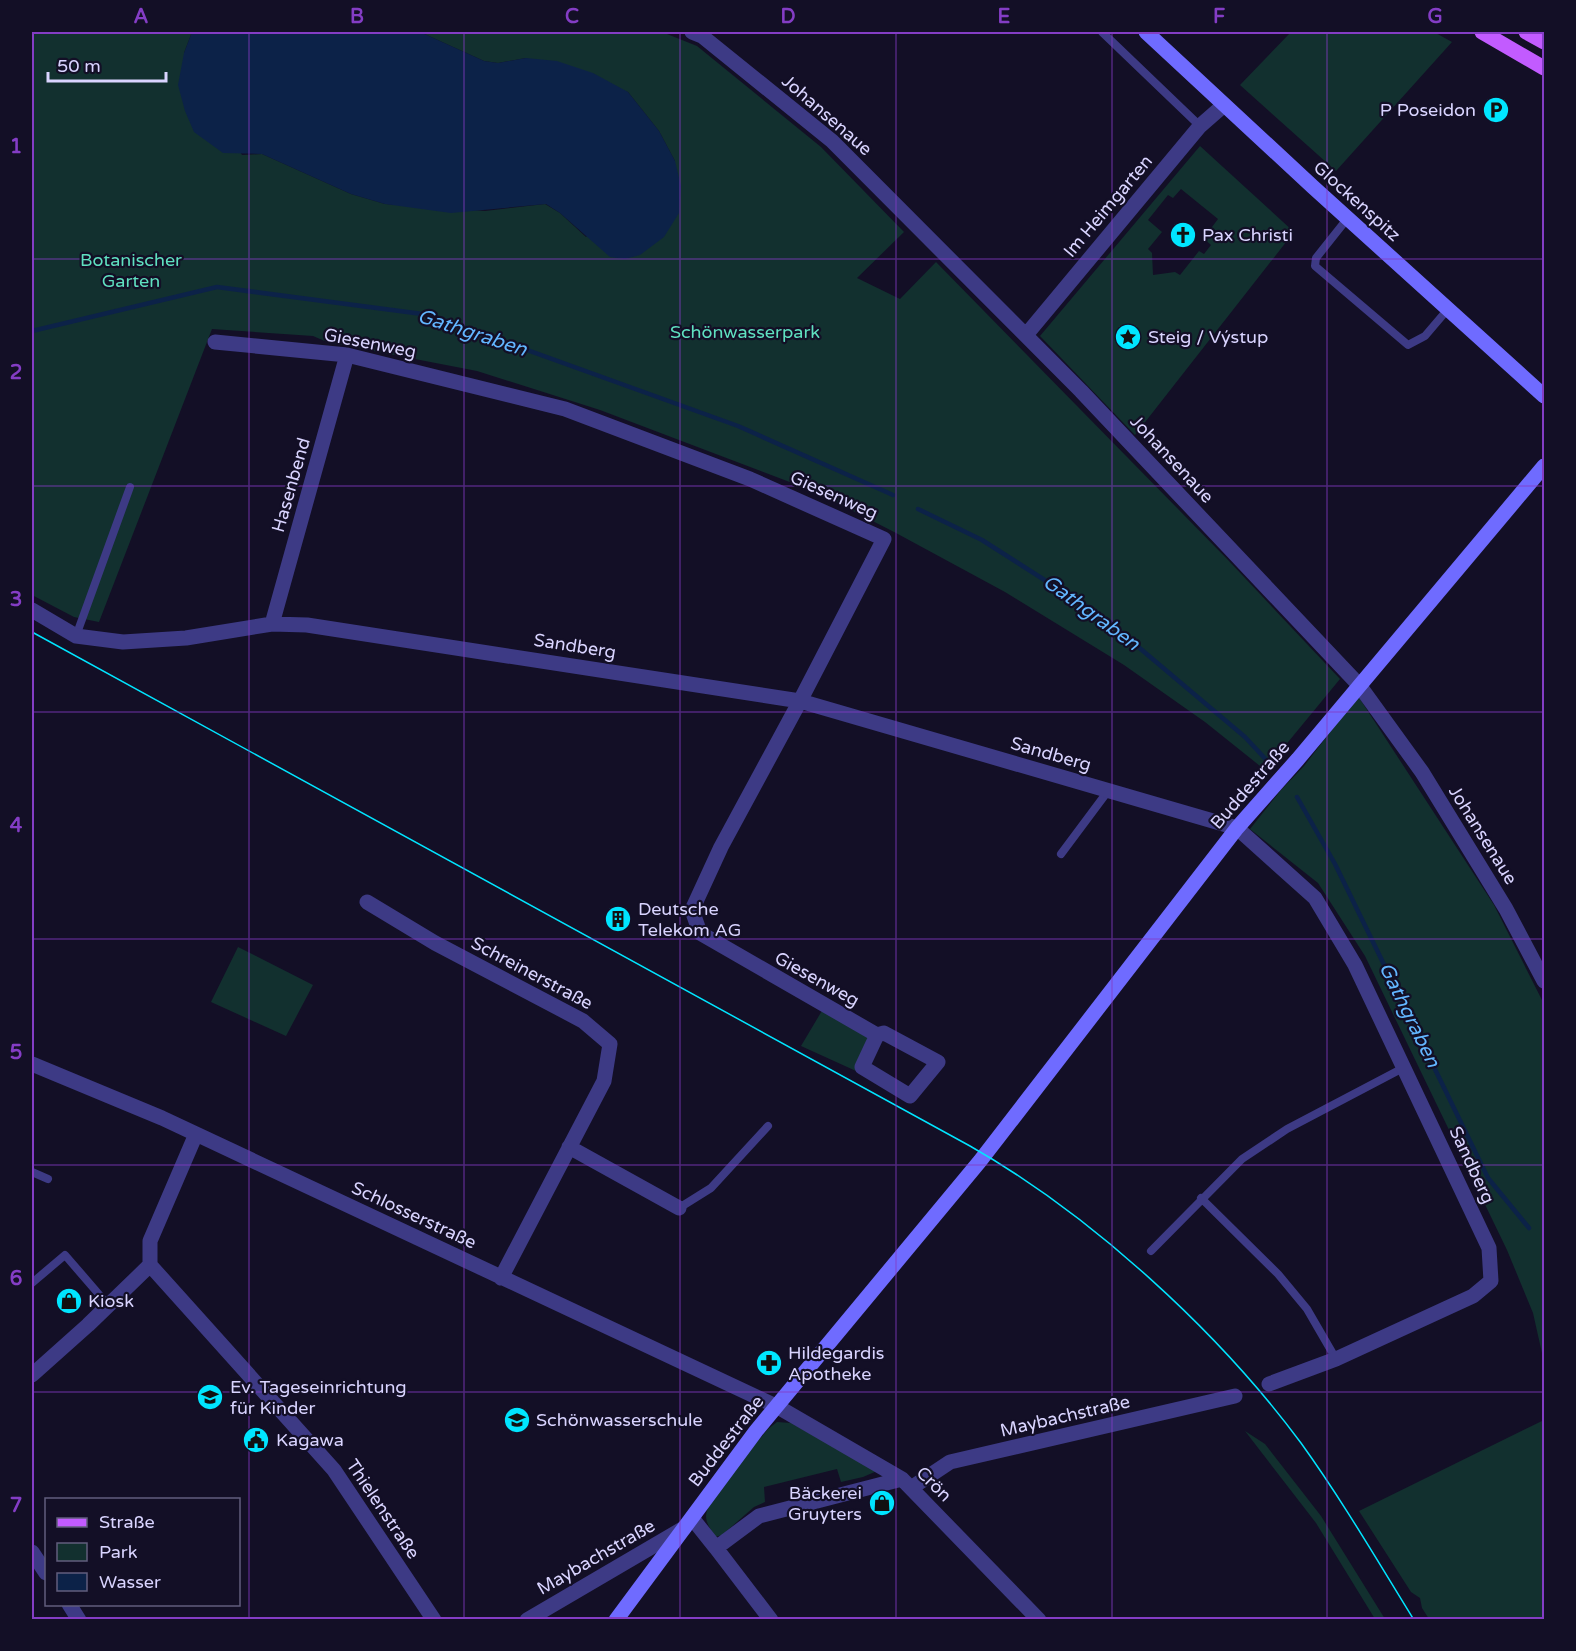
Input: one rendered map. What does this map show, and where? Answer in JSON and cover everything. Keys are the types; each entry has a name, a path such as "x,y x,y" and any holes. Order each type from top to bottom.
{"main road":[{"name":"Glockenspitz","path":"1146,32 1347,219 1545,396"},
{"path":"1482,32 1545,68"},
{"path":"1526,32 1545,42"},
{"name":"Buddestraße","path":"616,1620 756,1431 964,1179 1237,828 1545,466"}],"street":[{"name":"Johansenaue","path":"692,32 702,36 832,141 1081,391 1359,685 1422,772 1506,909 1545,981"},
{"name":"Im Heimgarten","path":"1026,335 1200,126 1224,105"},
{"name":"Giesenweg","path":"216,342 347,355 565,409 750,478 884,539 721,847 692,910 700,933 877,1035 884,1034 938,1062 910,1096 862,1067 877,1035"},
{"name":"Hasenbend","path":"272,624 347,355"},
{"name":"Sandberg","path":"32,610 75,636 123,642 175,639 272,624 307,625 800,701 1237,828 1315,898 1355,965 1489,1248 1491,1281 1473,1296 1336,1359"},
{"name":"Schreinerstraße","path":"367,902 445,948 583,1021 610,1044 604,1081 501,1278"},
{"name":"Schlosserstraße","path":"32,1064 162,1118 778,1407"},
{"path":"32,1375 109,1306 150,1265 150,1241 196,1134"},
{"path":"569,1148 679,1208"},
{"name":"Thielenstraße","path":"150,1265 334,1470 434,1620"},
{"path":"1269,1384 1336,1359"},
{"name":"Maybachstraße","path":"716,1548 759,1516 907,1484 951,1462 1234,1396"},
{"name":"Crön","path":"778,1407 907,1484 1038,1620"},
{"path":"688,1523 716,1548 771,1620"},
{"name":"Maybachstraße","path":"527,1620 688,1523"},
{"path":"32,1552 45,1572"},
{"path":"70,1606 79,1620"}],"lane":[{"path":"1102,32 1200,126"},
{"path":"1347,219 1316,258 1315,266 1408,345 1425,336 1448,309"},
{"path":"75,636 130,487"},
{"name":"Sandberg","path":"1061,854 1108,791"},
{"path":"1151,1251 1242,1159 1287,1129 1405,1067"},
{"path":"679,1208 711,1188 768,1126"},
{"path":"32,1172 48,1179"},
{"path":"1201,1198 1278,1274 1307,1309 1336,1359"},
{"path":"32,1283 65,1255 109,1306"}],"green space":[{"name":"Schönwasserpark","path":"32,32 192,32 184,53 242,155 262,154 351,194 385,204 485,211 545,204 560,213 586,237 675,161 659,131 628,92 526,58 498,63 484,61 420,32 662,32 697,46 821,147 904,232 857,278 900,299 936,262 1228,560 1340,679 1265,770 1205,722 1124,665 1005,592 816,492 600,410 477,371 327,342 313,336 212,329 99,622 74,617 32,595"},
{"path":"1291,32 1434,32 1452,42 1336,171 1240,85"},
{"path":"1200,146 1294,232 1135,435 1040,336","holes":["1181,189 1218,219 1212,227 1213,231 1210,229 1203,238 1211,245 1204,254 1199,251 1180,275 1175,272 1153,275 1152,253 1148,249 1162,232 1148,220 1168,195 1173,198"]},
{"path":"1358,696 1494,905 1544,1004 1544,1362 1533,1313 1507,1250 1365,956 1318,883 1250,829 1281,790 1304,766"},
{"path":"238,947 313,985 286,1036 211,1002"},
{"path":"823,1009 871,1036 856,1071 801,1046"},
{"path":"1544,1420 1544,1619 1429,1619 1422,1608 1420,1598 1411,1592 1359,1511"},
{"path":"777,1422 791,1423 877,1471 841,1482 837,1469 764,1487 765,1502 754,1507 722,1535 715,1537 708,1525 706,1516 708,1507 722,1484 742,1459"},
{"path":"1245,1431 1265,1444 1321,1516 1385,1619 1375,1619 1316,1523"}],"water":[{"path":"192,32 420,32 484,61 498,63 526,58 557,61 593,73 628,92 659,131 675,161 681,186 679,213 664,237 640,255 625,259 610,257 560,213 546,204 451,213 385,204 351,194 262,154 223,153 194,132 178,85 184,53"}],"waterway":[{"name":"Gathgraben","path":"32,331 217,287 430,315 738,426 893,495"},
{"name":"Gathgraben","path":"918,509 982,540 1104,618 1245,737 1273,767"},
{"name":"Gathgraben","path":"1297,797 1335,864 1488,1178 1529,1228"}],"tram line":[{"path":"32,632 970,1146 1016,1174 1061,1206 1150,1278 1192,1318 1268,1401 1331,1486 1414,1620"}],"place":[{"name":"P Poseidon","path":"1496,110"},
{"name":"Pax Christi","path":"1183,235"},
{"name":"Steig / Výstup","path":"1128,337"},
{"name":"Deutsche Telekom AG","path":"618,919"},
{"name":"Kiosk","path":"69,1301"},
{"name":"Hildegardis Apotheke","path":"769,1363"},
{"name":"Ev. Tageseinrichtung für Kinder","path":"210,1397"},
{"name":"Schönwasserschule","path":"517,1420"},
{"name":"Kagawa","path":"256,1440"},
{"name":"Bäckerei Gruyters","path":"882,1503"}],"park label":[{"name":"Botanischer Garten","path":"131,270"}]}
